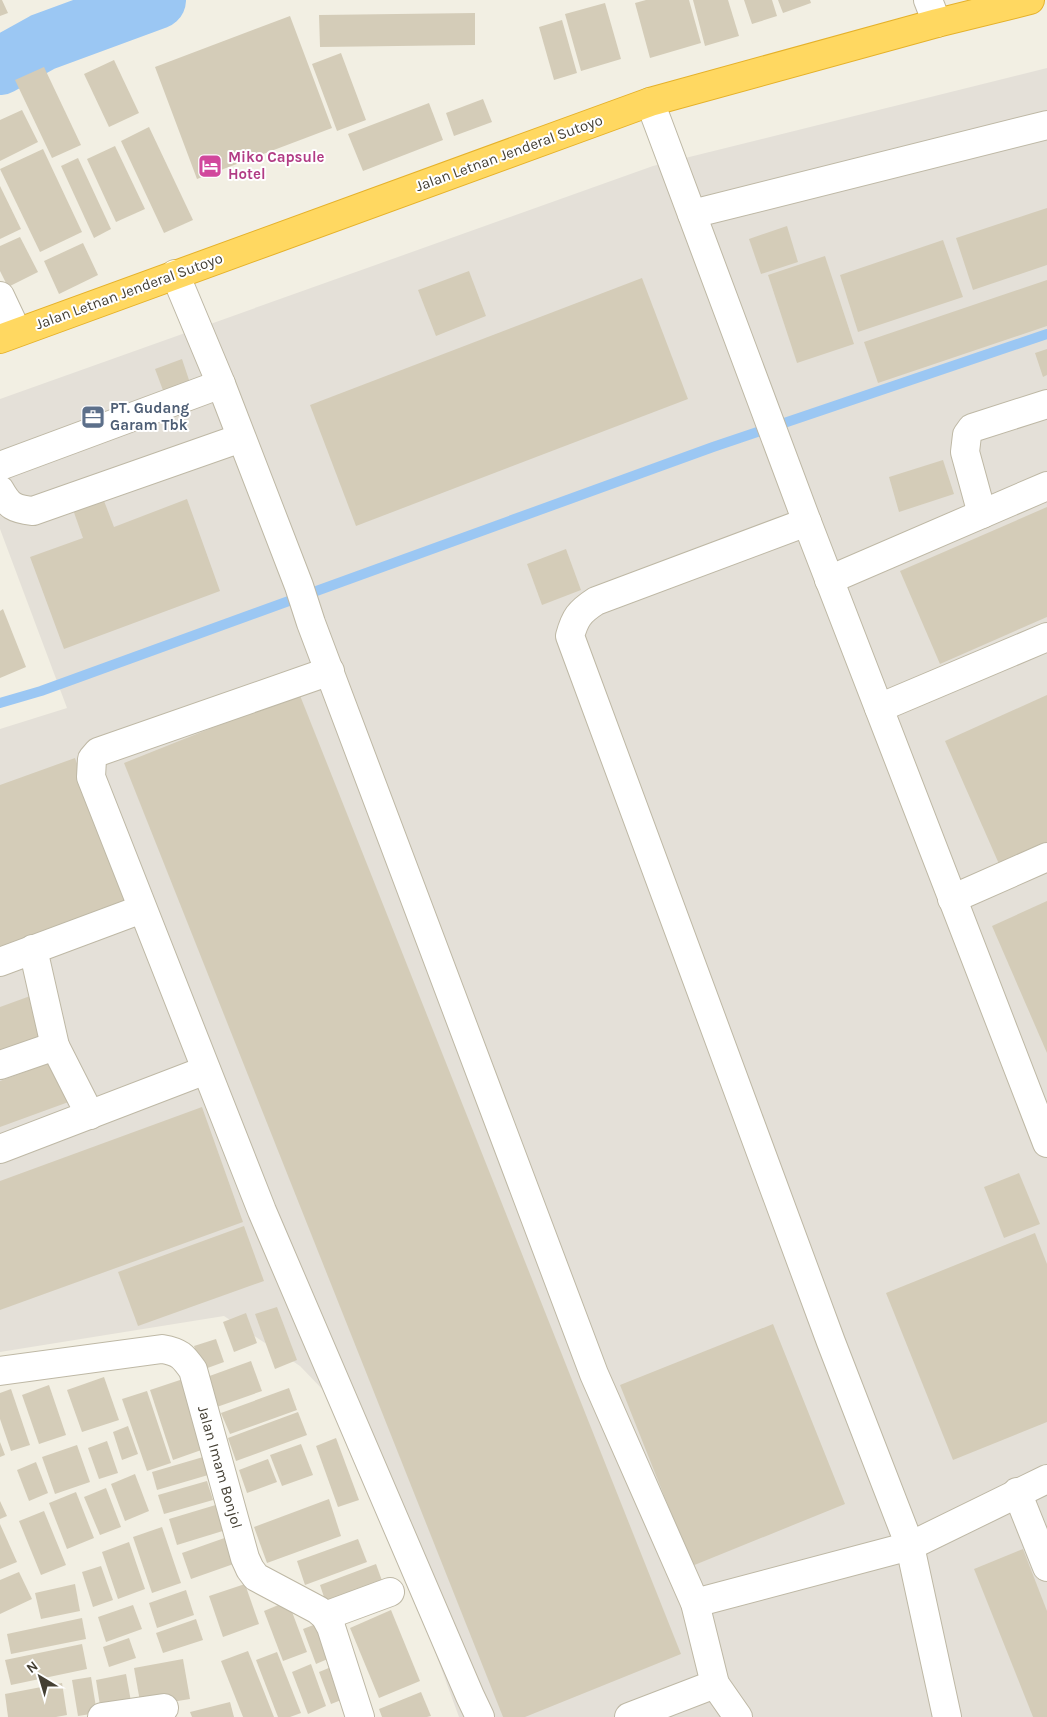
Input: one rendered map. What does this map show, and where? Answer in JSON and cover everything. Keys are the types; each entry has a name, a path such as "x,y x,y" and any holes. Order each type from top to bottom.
{"highway":[{"name":"Jalan Letnan Jenderal Sutoyo","path":"9,336 650,102 932,12 1030,0"}],"street":[{"path":"650,102 829,580 1047,1143"},
{"path":"692,214 1047,125"},
{"path":"175,274 300,586 311,623 594,1374 695,1603 715,1684 738,1717"},
{"path":"0,296 9,336"},
{"path":"0,466 220,384"},
{"path":"982,514 965,452 967,435 972,428 1047,404"},
{"path":"0,490 8,503 21,510 33,511 241,438"},
{"path":"829,580 1047,486"},
{"path":"807,522 596,601 586,607 575,618 570,636 828,1332 910,1546 947,1717"},
{"path":"879,708 1047,637"},
{"path":"330,671 98,752 94,755 90,766 91,777 262,1211 480,1717"},
{"path":"952,898 1047,857"},
{"path":"0,962 142,909"},
{"path":"33,949 55,1046 90,1115"},
{"path":"0,1065 55,1046"},
{"path":"0,1149 206,1070"},
{"name":"Jalan Imam Bonjol","path":"0,1371 162,1349 175,1351 184,1358 192,1370 245,1558 250,1569 256,1577 318,1610 325,1616"},
{"path":"695,1603 910,1546 1047,1479"},
{"path":"1018,1492 1047,1568"},
{"path":"360,1717 331,1627 325,1616 390,1592"},
{"path":"629,1717 715,1684"},
{"path":"102,1717 164,1708"}],"shaded area":[{"path":"1047,68 1047,1717 459,1717 349,1417 300,1366 224,1316 0,1352 0,729 67,708 0,529 0,399 653,166"}],"building":[{"path":"0,0 2,0 8,13 0,16"},
{"path":"646,0 689,0 701,43 650,58 635,3"},
{"path":"693,0 728,0 739,36 705,46"},
{"path":"744,0 772,0 777,16 752,24"},
{"path":"778,0 810,0 811,3 783,13"},
{"path":"605,3 621,59 581,71 565,14"},
{"path":"475,13 475,45 320,47 319,15"},
{"path":"290,16 332,128 197,179 155,67"},
{"path":"562,20 577,73 554,80 539,27"},
{"path":"341,53 366,120 337,131 312,64"},
{"path":"114,60 139,113 109,127 84,74"},
{"path":"44,67 81,145 52,158 15,80"},
{"path":"483,99 492,122 454,136 446,113"},
{"path":"429,103 443,140 363,171 348,134"},
{"path":"22,110 38,142 0,161 0,120"},
{"path":"149,127 193,220 164,233 121,141"},
{"path":"115,146 145,209 116,222 87,159"},
{"path":"43,149 82,232 40,252 0,169"},
{"path":"78,158 111,229 94,238 61,166"},
{"path":"0,186 21,229 0,239"},
{"path":"1047,208 1047,265 973,290 956,238"},
{"path":"787,226 798,262 761,274 749,239"},
{"path":"20,237 38,272 8,287 0,271 0,246"},
{"path":"943,240 963,297 858,332 840,275"},
{"path":"83,243 98,275 59,294 44,261"},
{"path":"825,256 854,344 797,363 768,275"},
{"path":"469,271 486,316 436,336 418,290"},
{"path":"642,278 688,399 356,526 310,405"},
{"path":"1047,280 1047,326 878,383 864,342"},
{"path":"1047,349 1047,375 1043,377 1035,353"},
{"path":"182,359 190,383 164,393 155,369"},
{"path":"943,460 954,494 899,512 889,477"},
{"path":"101,493 114,527 187,499 220,591 64,649 30,557 83,538 71,504"},
{"path":"1047,507 1047,617 940,664 900,571"},
{"path":"566,549 581,590 542,605 527,564"},
{"path":"3,609 26,667 0,678 0,611"},
{"path":"299,693 681,1654 525,1717 503,1717 124,763"},
{"path":"1047,695 1047,854 1003,873 945,741"},
{"path":"75,758 127,902 0,949 0,785"},
{"path":"1047,901 1047,1053 992,926"},
{"path":"33,995 47,1035 0,1052 0,1007"},
{"path":"60,1059 74,1100 0,1127 0,1081"},
{"path":"202,1107 243,1222 0,1310 0,1181"},
{"path":"1019,1173 1040,1224 1004,1238 984,1187"},
{"path":"244,1226 264,1281 138,1326 118,1272"},
{"path":"1035,1233 1047,1264 1047,1422 953,1460 886,1293"},
{"path":"277,1307 297,1360 275,1369 255,1314"},
{"path":"246,1313 257,1343 234,1352 223,1322"},
{"path":"773,1324 845,1504 692,1566 620,1385"},
{"path":"216,1339 224,1362 202,1370 194,1346"},
{"path":"251,1361 262,1391 214,1408 204,1378"},
{"path":"104,1377 119,1420 82,1432 67,1390"},
{"path":"183,1379 207,1448 173,1460 150,1390"},
{"path":"49,1385 66,1435 39,1444 22,1395"},
{"path":"289,1388 297,1410 230,1434 221,1413"},
{"path":"11,1389 30,1445 11,1451 0,1419 0,1393"},
{"path":"147,1391 171,1463 147,1471 122,1399"},
{"path":"298,1412 307,1435 236,1461 228,1438"},
{"path":"128,1426 138,1454 122,1460 113,1432"},
{"path":"336,1438 359,1500 338,1507 316,1446"},
{"path":"107,1441 118,1473 99,1479 88,1448"},
{"path":"0,1442 5,1455 0,1457"},
{"path":"301,1444 313,1475 282,1486 270,1455"},
{"path":"77,1445 90,1482 55,1494 42,1457"},
{"path":"210,1455 215,1473 157,1490 152,1472"},
{"path":"268,1459 277,1482 247,1493 239,1470"},
{"path":"36,1462 48,1493 29,1501 17,1470"},
{"path":"135,1474 149,1511 125,1521 111,1484"},
{"path":"207,1481 213,1500 164,1514 158,1495"},
{"path":"106,1488 121,1527 100,1535 84,1497"},
{"path":"76,1492 94,1538 67,1549 49,1503"},
{"path":"329,1499 341,1536 267,1563 254,1527"},
{"path":"0,1501 7,1516 0,1519"},
{"path":"219,1504 226,1530 177,1545 169,1519"},
{"path":"44,1511 66,1565 41,1575 19,1521"},
{"path":"0,1524 17,1562 0,1569"},
{"path":"162,1527 181,1583 152,1593 133,1537"},
{"path":"233,1535 242,1561 191,1579 182,1553"},
{"path":"358,1539 367,1562 305,1585 297,1561"},
{"path":"129,1542 145,1589 118,1599 102,1552"},
{"path":"1023,1549 1047,1611 1047,1717 1033,1717 974,1569"},
{"path":"376,1564 385,1589 328,1609 320,1585"},
{"path":"101,1566 113,1600 93,1607 82,1572"},
{"path":"19,1572 32,1599 0,1614 0,1580"},
{"path":"75,1584 80,1611 41,1619 35,1593"},
{"path":"245,1584 259,1624 223,1637 209,1596"},
{"path":"186,1590 194,1615 157,1628 149,1603"},
{"path":"288,1601 307,1652 283,1661 264,1611"},
{"path":"133,1605 142,1629 106,1642 98,1617"},
{"path":"391,1610 420,1681 379,1698 350,1628"},
{"path":"82,1618 86,1639 11,1654 7,1634"},
{"path":"196,1619 203,1640 163,1653 156,1633"},
{"path":"324,1621 337,1655 316,1664 303,1629"},
{"path":"129,1638 136,1658 109,1667 103,1647"},
{"path":"82,1644 87,1669 11,1685 5,1660"},
{"path":"248,1651 274,1717 243,1717 221,1661"},
{"path":"277,1652 301,1713 290,1717 278,1717 256,1660"},
{"path":"183,1659 190,1699 141,1707 134,1668"},
{"path":"311,1664 326,1706 308,1714 292,1672"},
{"path":"336,1665 349,1697 331,1704 319,1672"},
{"path":"126,1674 132,1707 101,1712 96,1680"},
{"path":"91,1677 97,1713 78,1716 72,1680"},
{"path":"62,1683 67,1715 56,1717 8,1717 5,1694"},
{"path":"421,1692 431,1716 382,1717 379,1709"},
{"path":"230,1702 234,1717 192,1717 190,1712"}],"waterway":[{"path":"0,66 43,42 157,0"},
{"path":"0,703 41,691 713,447 1047,334"}],"place":[{"name":"Miko Capsule Hotel","path":"210,166"},
{"name":"PT. Gudang Garam Tbk","path":"93,417"}]}
